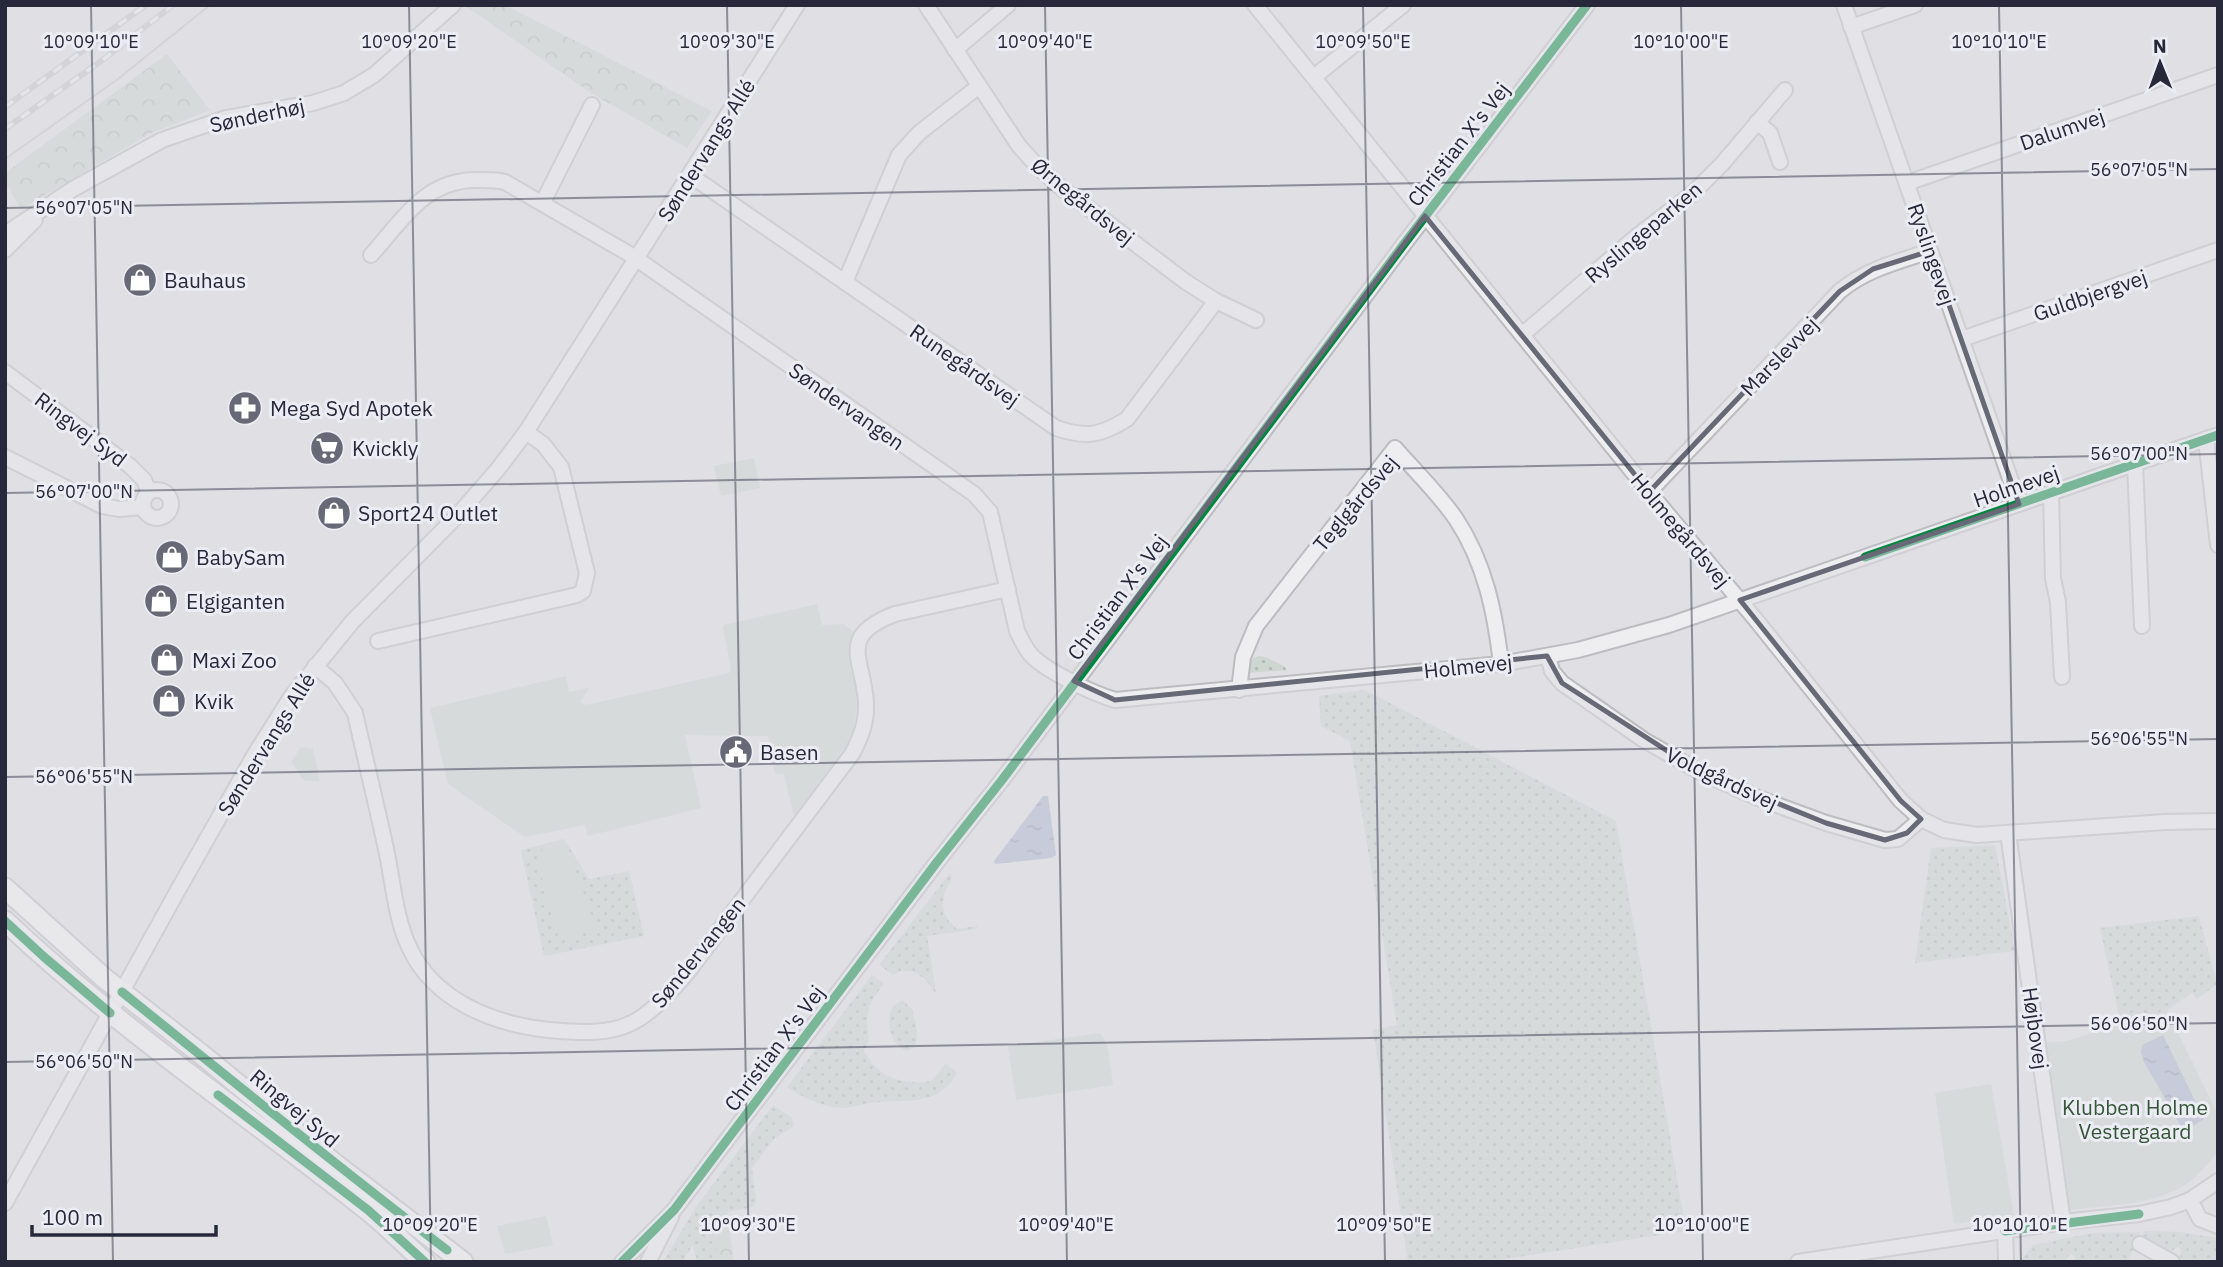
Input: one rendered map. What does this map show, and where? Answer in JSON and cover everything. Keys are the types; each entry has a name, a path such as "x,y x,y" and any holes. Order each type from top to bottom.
{"main road":[{"name":"Ringvej Syd","path":"5,888 76,954 122,992 335,1164 463,1262"},
{"name":"Ringvej Syd","path":"5,920 110,1013 368,1210 425,1262"}],"street":[{"name":"Sønderhøj","path":"5,234 102,171 162,140 226,118 313,103 344,93 374,75 453,5"},
{"name":"Søndervangs Allé","path":"5,1203 255,754 290,697 352,622 458,515 526,432 797,5"},
{"name":"Ørnegårdsvej","path":"926,5 1019,146 1038,167 1175,274 1216,301 1256,320"},
{"path":"955,50 1008,5"},
{"name":"Holmegårdsvej","path":"1255,5 1648,492 1740,600 1900,801 1922,818 1944,830 1959,834 2218,821"},
{"path":"1314,77 1403,5"},
{"name":"Christian X's Vej","path":"622,1262 674,1210 1587,5"},
{"name":"Ryslingevej","path":"1844,5 2018,504"},
{"path":"1851,27 1915,5"},
{"name":"Dalumvej","path":"1907,183 2218,75"},
{"path":"845,282 899,155 919,133 979,86"},
{"name":"Ryslingeparken","path":"1522,335 1637,236 1691,195 1722,164 1785,90"},
{"path":"543,202 592,106"},
{"path":"1757,122 1770,133 1780,162"},
{"name":"Runegårdsvej","path":"690,175 1056,428 1073,433 1093,435 1111,429 1127,419 1216,301"},
{"path":"371,255 423,197 440,186 454,181 502,181 543,202 636,259"},
{"name":"Sønderhøj","path":"5,250 48,206"},
{"name":"Guldbjergvej","path":"1962,339 2218,250"},
{"name":"Marslevvej","path":"1648,492 1847,285 1873,269 1930,251"},
{"name":"Søndervangen","path":"636,259 984,503 990,512 1017,631 1024,646 1040,662 1074,681"},
{"name":"Ringvej Syd","path":"5,372 130,466 144,480 149,492"},
{"path":"378,640 577,596 583,591 587,573 561,467 543,444 526,432"},
{"name":"Holmevej","path":"1074,681 1097,695 1115,700 1501,664 1548,656 1635,636 2212,437 2218,545"},
{"name":"Teglgårdsvej","path":"1239,690 1243,657 1256,626 1395,448 1455,518 1478,558 1488,586 1501,664"},
{"path":"5,457 102,506 119,509 144,507"},
{"path":"2135,464 2142,625"},
{"path":"149,492 165,492 170,499 169,510 164,516 156,518 149,515 144,507 144,500 149,492"},
{"name":"Holmevej","path":"2051,493 2053,579 2058,602 2062,677"},
{"name":"Søndervangen","path":"314,666 335,683 355,713 402,929 421,969 450,997 487,1016 545,1029 602,1031 624,1027 642,1019 659,1005 687,973 852,754 862,736 866,717 865,694 857,658 859,642 865,630 877,620 895,614 1008,589"},
{"name":"Voldgårdsvej","path":"1548,656 1552,671 1562,683 1644,740 1700,772 1758,798 1826,823 1885,840 1898,839 1922,818"},
{"name":"Højbovej","path":"2008,833 2063,1222"},
{"path":"1798,1262 2063,1222 2139,1214 2190,1200 2218,1181"},
{"path":"2190,1200 2200,1219 2218,1226"},
{"name":"Christian X's Vej","path":"648,1262 674,1210"},
{"path":"2005,1231 2006,1262"},
{"path":"2140,1244 2172,1262"}],"highlighted area":[{"path":"1425,216 1649,492 1840,291 1873,269 1930,251 2019,504 1740,600 1901,801 1921,819 1907,833 1885,840 1826,823 1700,772 1562,683 1547,656 1115,700 1074,681"}],"green space":[{"path":"505,5 712,111 687,148 591,93 467,7"},
{"path":"167,54 210,110 151,133 21,209 5,182 5,173"},
{"path":"754,458 760,488 721,496 714,466"},
{"path":"817,604 822,625 844,624 854,632 851,658 859,696 852,738 794,817 784,774 775,774 768,736 685,735 701,808 588,836 585,825 525,837 448,784 430,708 566,676 569,692 589,688 580,702 586,705 729,673 731,668 724,625"},
{"path":"1259,656 1268,658 1286,670 1248,673 1246,665"},
{"path":"1365,690 1616,821 1686,1231 1485,1262 1408,1262 1373,1030 1397,1025 1350,741 1321,726 1319,696"},
{"path":"301,747 313,749 320,782 304,780 291,762"},
{"path":"564,839 589,879 629,871 644,936 544,956 521,850"},
{"path":"564,839 597,930 560,938 537,862 545,844"},
{"path":"1995,845 2015,951 1915,963 1931,848"},
{"path":"950,873 953,876 943,904 946,917 957,929 977,926 977,929 927,936 936,994 918,974 906,971 893,975 879,965"},
{"path":"2199,916 2217,984 2197,999 2192,993 2167,1010 2121,1024 2100,928"},
{"path":"872,975 884,984 872,1001 868,1015 868,1040 864,1050 869,1059 883,1073 910,1082 931,1081 946,1064 957,1073 949,1084 940,1092 918,1100 870,1103 843,1108 814,1101 787,1087"},
{"path":"902,1000 912,1009 917,1033 915,1044 907,1051 896,1043 889,1025 893,1006"},
{"name":"Klubben Holme Vestergaard","path":"2167,1010 2218,1115 2218,1152 2193,1179 2170,1193 2128,1204 2070,1210 2045,1043 2067,1041"},
{"path":"1100,1033 1107,1044 1113,1085 1016,1100 1009,1046"},
{"path":"1991,1084 2014,1215 1954,1224 1935,1093"},
{"path":"773,1105 792,1118 794,1126 774,1139 752,1168 756,1202 752,1207 717,1214 713,1219 719,1262 697,1262 693,1245 682,1262 663,1262 696,1207"},
{"path":"727,1212 734,1262 719,1262 713,1219 717,1214"},
{"path":"546,1216 553,1245 505,1254 497,1226"},
{"path":"2143,1231 2179,1232 2218,1238 2218,1262 2187,1262 2180,1257 2181,1249 2177,1247 2171,1252 2142,1238"},
{"path":"2140,1232 2140,1238 2126,1262 2074,1262 2075,1256 2070,1254 2064,1262 2051,1259 2049,1262 2020,1262 2033,1245 2093,1233"}],"water":[{"path":"1043,796 1048,796 1056,855 1051,858 995,864 994,861"},
{"path":"2163,1035 2204,1119 2187,1130 2182,1128 2144,1062 2141,1052 2142,1045"}],"tram line":[{"path":"5,159 118,79 210,5"}],"railway":[{"path":"5,107 146,5"},
{"path":"5,129 104,59 173,5"}],"cycle path":[{"path":"622,1262 674,1210 1587,5"},
{"path":"1865,557 2218,435"},
{"path":"5,921 110,1013"},
{"path":"122,992 447,1250"},
{"path":"218,1095 368,1210 425,1262"},
{"path":"2005,1231 2139,1214"}],"place":[{"name":"Bauhaus","path":"140,280"},
{"name":"Mega Syd Apotek","path":"245,408"},
{"name":"Kvickly","path":"327,448"},
{"name":"Sport24 Outlet","path":"334,513"},
{"name":"BabySam","path":"172,557"},
{"name":"Elgiganten","path":"161,601"},
{"name":"Maxi Zoo","path":"167,660"},
{"name":"Kvik","path":"169,701"},
{"name":"Basen","path":"736,752"}]}
